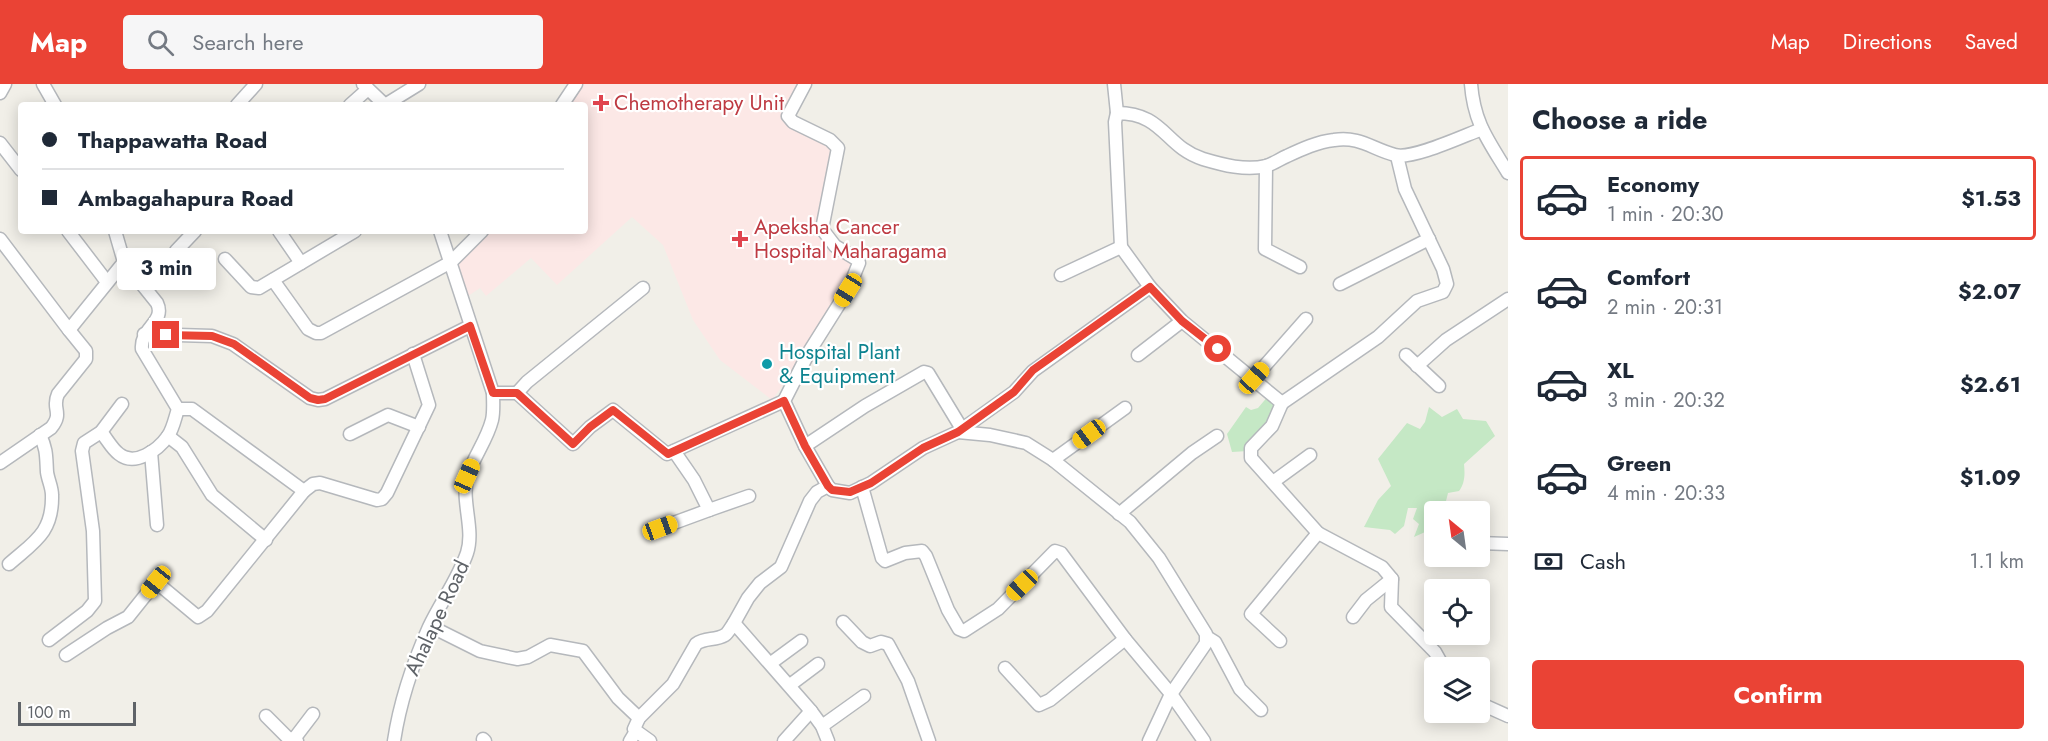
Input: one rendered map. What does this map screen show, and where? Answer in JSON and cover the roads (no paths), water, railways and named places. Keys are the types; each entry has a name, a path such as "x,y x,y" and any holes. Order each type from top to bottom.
{"street":[{"path":"0,93 5,84"},
{"path":"43,84 53,102"},
{"path":"240,102 256,84"},
{"path":"390,102 419,84"},
{"path":"564,102 576,84"},
{"path":"493,393 517,393 573,444 590,427 613,410 668,454 784,401 809,352 848,290 859,263 858,260 835,246 822,229 838,148 830,140 793,122 789,116 805,84"},
{"path":"1114,84 1118,113 1115,122 1121,247 1150,287 1182,321 1282,403"},
{"path":"1471,84 1473,106 1482,129 1508,173"},
{"path":"353,102 366,87 382,102"},
{"path":"1118,113 1134,113 1157,124 1180,148 1201,158 1238,168 1266,166 1306,147 1335,139 1362,141 1397,156 1414,154 1482,129"},
{"path":"0,143 18,166"},
{"path":"1397,156 1405,189 1443,270 1447,284 1443,292 1417,301 1378,337 1282,403 1272,426 1251,448 1251,458 1318,533 1382,567 1392,579 1391,607 1438,657"},
{"path":"1266,166 1265,249 1300,267"},
{"path":"70,234 107,282"},
{"path":"117,234 124,262 160,310 159,317 144,334 141,341 142,349 178,409"},
{"path":"176,251 192,234"},
{"path":"281,234 301,263"},
{"path":"225,259 251,286 259,288 350,234"},
{"name":"Ahalape Road","path":"394,741 407,682 430,626 454,582 467,551 470,528 466,495 467,476 493,420 493,393 441,234"},
{"path":"273,280 308,329 321,333 451,262 479,234"},
{"path":"0,239 86,351 86,359 57,394 55,399 57,420 51,428 0,464"},
{"path":"1340,284 1429,239"},
{"path":"1061,275 1121,247"},
{"path":"69,330 124,262"},
{"path":"784,401 805,446 828,486 840,493 850,492 871,483 923,448 960,431 1014,392 1033,370 1150,287"},
{"path":"517,393 527,382 643,288"},
{"path":"1417,366 1446,340 1508,299"},
{"path":"1254,378 1306,319"},
{"path":"1138,355 1182,321"},
{"path":"144,334 212,336 234,344 310,398 318,400 325,399 470,326"},
{"path":"66,655 106,628 128,617 156,582 198,617 207,611 304,491 313,484 320,483 376,500 382,499 429,405 413,354"},
{"path":"1406,355 1439,386"},
{"path":"805,446 865,406 924,372 928,374 960,431"},
{"path":"49,640 87,611 95,602 93,531 82,451 84,443 101,432 122,405"},
{"path":"1053,460 1125,408"},
{"path":"101,432 118,454 127,458 139,459 151,452 168,436 178,409"},
{"path":"178,409 192,409 304,491"},
{"path":"350,434 388,415 419,427"},
{"path":"960,431 1026,443 1053,460 1130,522 1150,545 1207,638 1215,642 1240,688 1261,710"},
{"path":"9,564 43,534 49,522 52,494 47,473 47,450 40,435"},
{"path":"168,436 182,447 212,495 266,540"},
{"path":"1119,513 1192,453 1217,436"},
{"path":"674,451 694,480 710,510"},
{"path":"151,452 157,525"},
{"path":"1273,482 1310,455"},
{"path":"650,741 633,736 639,718 673,684 696,644 702,639 715,639 725,635 760,583 781,567 810,501 817,492 828,486"},
{"path":"862,487 882,558 885,561 904,554 922,551 948,609 959,629 964,631 998,609 1055,551 1061,553 1125,639 1171,694 1204,741"},
{"path":"660,528 749,496"},
{"path":"1280,641 1251,614 1318,533"},
{"path":"1490,543 1508,544"},
{"path":"1353,617 1366,600 1392,579"},
{"path":"843,622 862,642 870,646 881,642 888,644 908,681 929,741"},
{"path":"734,623 811,711 822,726 828,741"},
{"path":"430,626 480,651 517,659 528,657 550,645 583,651 618,698 639,718"},
{"path":"1149,741 1171,694 1206,643 1207,638"},
{"path":"1005,668 1039,705 1050,700 1125,639"},
{"path":"771,663 801,641"},
{"path":"790,685 818,664"},
{"path":"822,726 864,696"},
{"path":"1490,709 1508,716"},
{"path":"784,741 811,711"},
{"path":"266,716 287,737 295,740 313,714"}],"place":[{"name":"Chemotherapy Unit","path":"601,103"},
{"name":"Apeksha Cancer Hospital Maharagama","path":"740,239"},
{"name":"Hospital Plant & Equipment","path":"767,364"}]}
